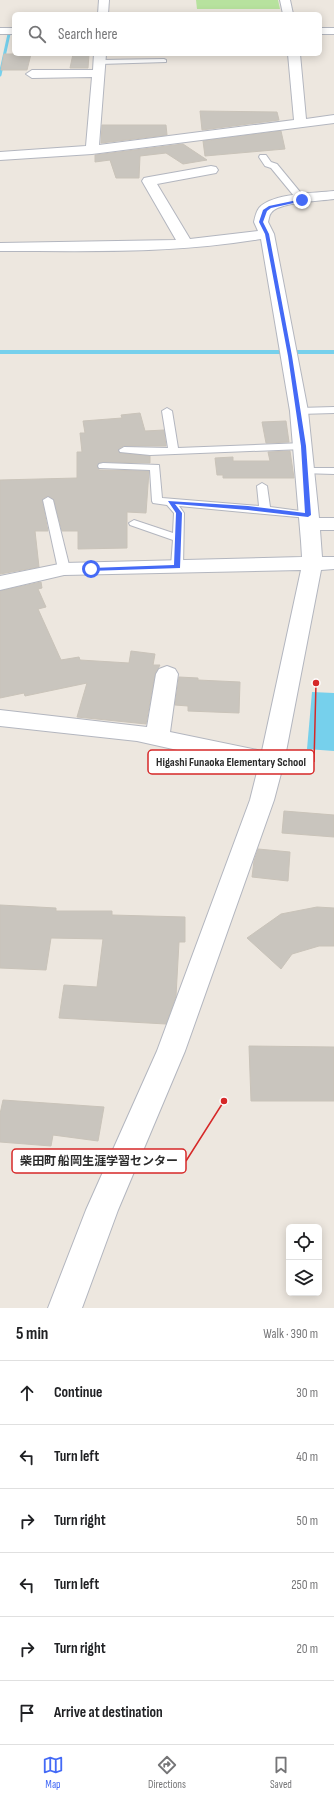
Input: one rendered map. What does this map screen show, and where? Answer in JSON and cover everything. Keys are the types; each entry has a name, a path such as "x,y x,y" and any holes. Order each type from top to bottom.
{"street":[{"path":"103,12 104,0"},
{"path":"285,0 288,12"},
{"path":"322,30 334,30"},
{"path":"0,31 12,31"},
{"path":"294,56 300,122"},
{"path":"32,74 99,63 92,150"},
{"path":"0,156 92,150 300,122 334,119"},
{"path":"185,244 149,181 211,170"},
{"path":"65,1308 102,1210 170,1051 262,800 323,564 309,520 299,411 267,234 261,222 265,210 280,203 334,196"},
{"path":"0,248 185,244 241,239 267,234"},
{"path":"309,520 334,524"},
{"path":"0,584 64,569 323,564"},
{"path":"157,737 167,674"},
{"path":"0,718 110,729 157,737 272,762"}],"lane":[{"path":"99,63 164,61"},
{"path":"263,156 268,164 274,166 302,200"},
{"path":"299,411 334,410"},
{"path":"167,411 173,451"},
{"path":"124,450 150,452 303,446"},
{"path":"103,466 155,467 157,501 265,510 309,520"},
{"path":"304,471 334,471"},
{"path":"262,486 265,510"},
{"path":"48,500 64,569"},
{"path":"170,502 179,513 177,566"},
{"path":"134,523 178,538"}],"green space":[{"path":"196,0 278,0 280,9 197,9"}],"water":[{"path":"312,692 334,693 334,751 307,749"}],"building":[{"path":"4,54 12,54 12,56 30,56 27,70 1,70"},
{"path":"73,56 89,56 88,68 70,68"},
{"path":"200,111 277,112 279,120 202,130"},
{"path":"102,125 166,125 167,135 101,143"},
{"path":"281,131 285,149 205,156 203,141"},
{"path":"183,144 207,160 183,164 166,153 140,156 139,178 116,178 110,160 95,162 95,155"},
{"path":"140,413 145,431 164,430 166,446 123,446 118,450 120,453 150,456 150,463 103,462 97,465 99,470 149,471 146,513 127,512 127,548 78,549 78,531 62,531 54,500 47,496 42,500 48,531 35,531 39,567 0,574 0,480 77,478 77,452 82,452 80,433 85,433 83,421 122,418 121,415"},
{"path":"286,421 289,442 266,443 262,422"},
{"path":"290,451 294,478 223,478 223,475 217,475 215,458 233,457 233,461 270,461 268,452"},
{"path":"41,582 42,588 38,589 46,607 38,609 61,660 79,657 80,660 129,663 131,651 155,654 153,665 160,665 155,674 146,724 77,717 87,683 25,696 24,693 0,698 0,591"},
{"path":"179,677 198,678 198,680 240,682 239,713 188,711 188,706 175,705"},
{"path":"284,811 334,815 334,837 282,833"},
{"path":"258,849 290,852 288,881 252,877 254,861"},
{"path":"0,905 56,908 56,911 112,911 112,915 185,917 185,942 179,942 176,996 166,1024 59,1018 64,985 97,987 103,939 51,938 46,970 0,968"},
{"path":"317,907 334,908 334,946 319,946 292,954 281,969 247,938 281,914"},
{"path":"249,1046 334,1047 334,1101 251,1101"},
{"path":"3,1100 104,1107 98,1141 53,1135 51,1146 0,1142 0,1114"}],"waterway":[{"path":"0,75 9,34"},
{"path":"0,352 334,352"}],"place":[{"name":"Higashi Funaoka Elementary School","path":"316,683"},
{"name":"柴田町 船岡生涯学習センター","path":"224,1101"}],"route":[{"path":"91,569 177,566 179,513 170,502 248,508 308,515 299,411 267,234 261,222 265,210 270,207 280,203 302,200"}]}
